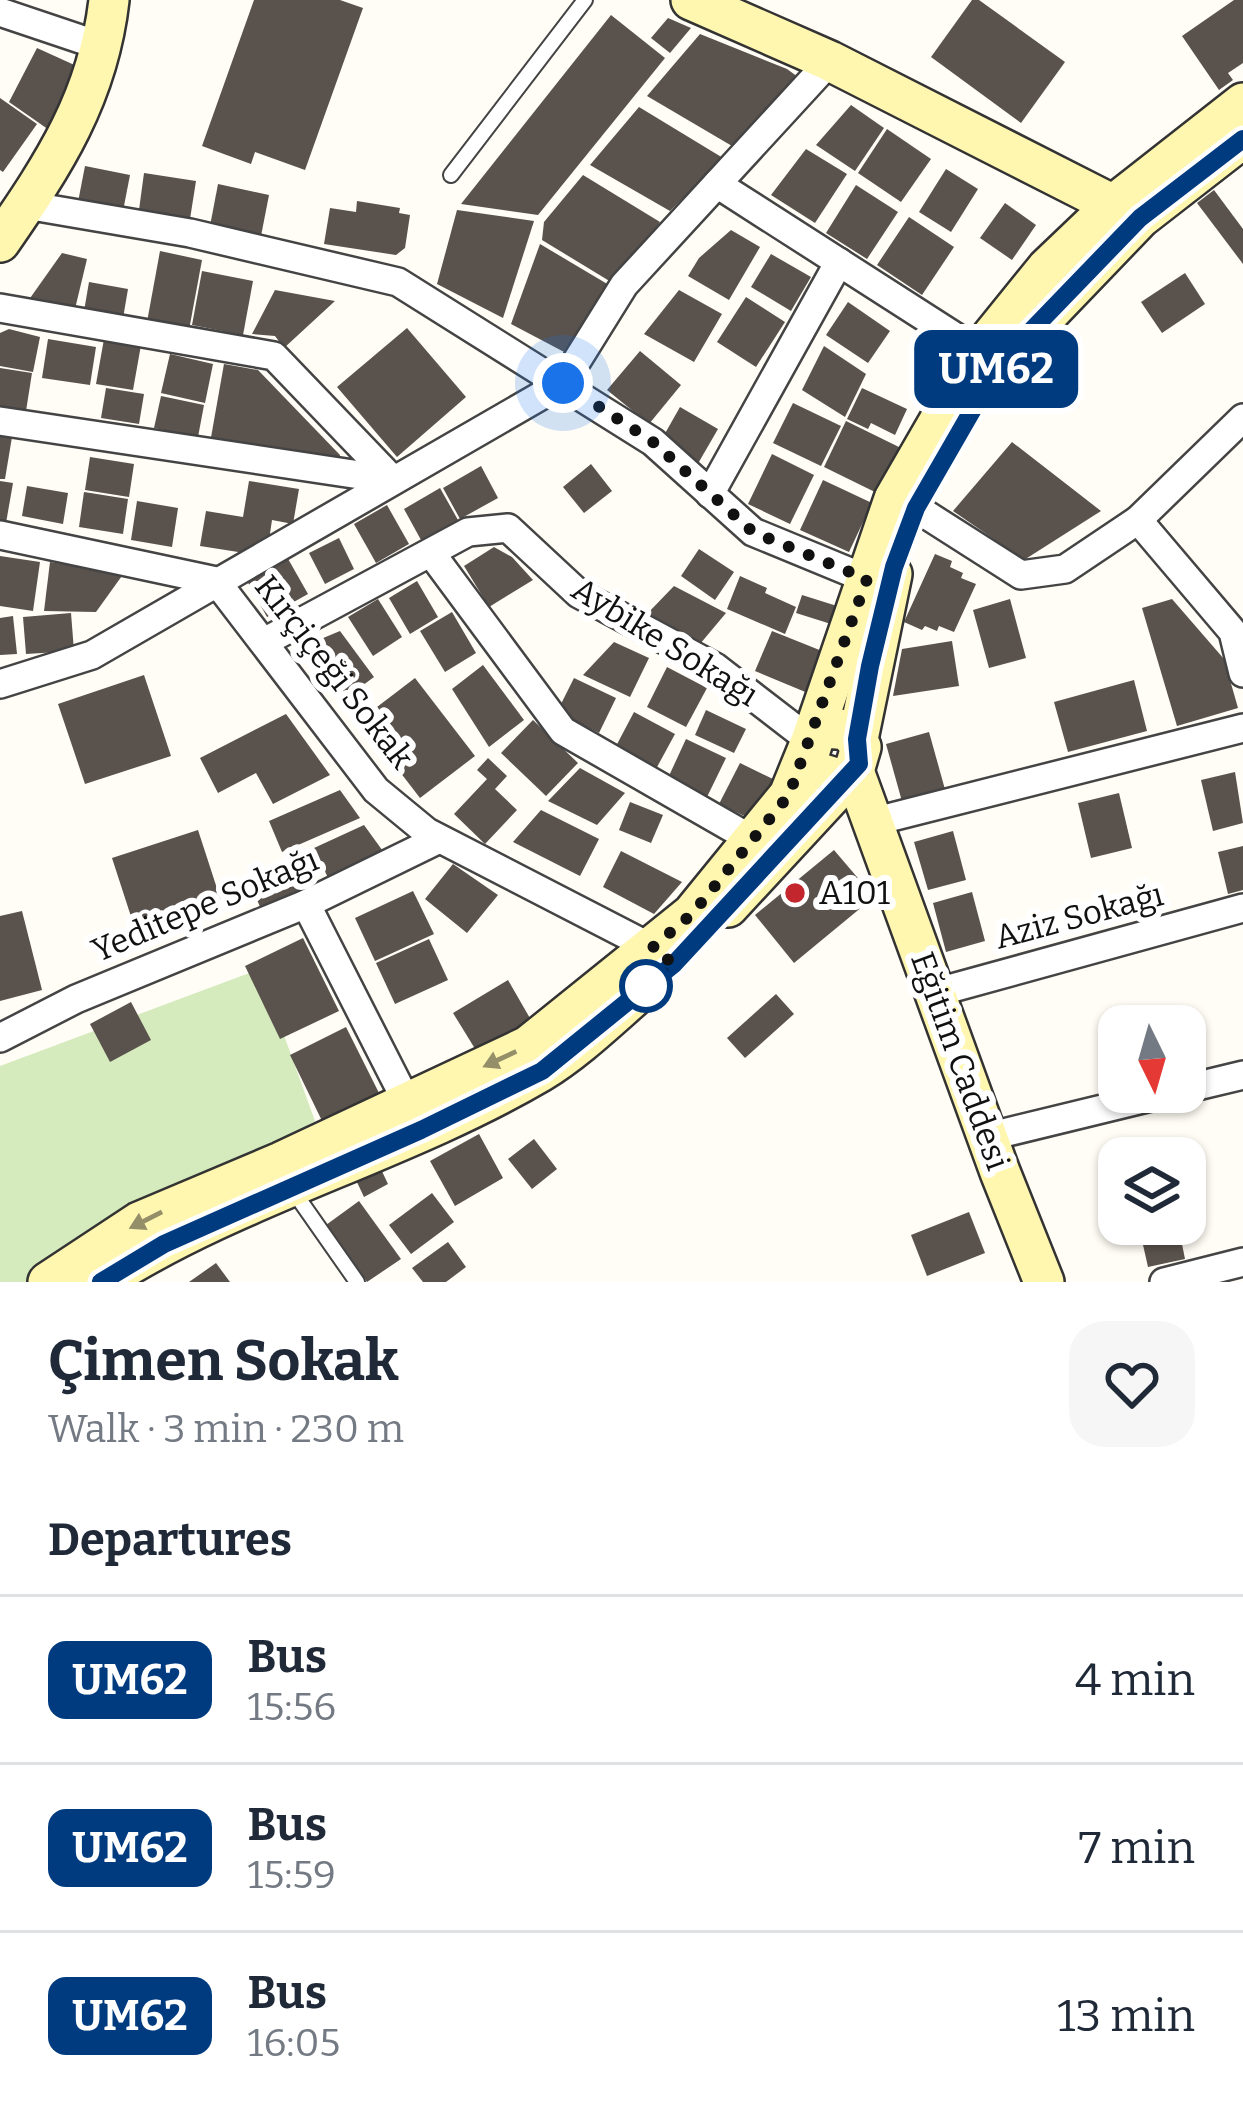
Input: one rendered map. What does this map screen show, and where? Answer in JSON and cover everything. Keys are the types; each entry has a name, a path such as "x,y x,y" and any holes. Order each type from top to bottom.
{"street":[{"path":"0,242 57,158 104,47 110,0"},
{"path":"692,0 830,61 1126,212"},
{"path":"0,12 104,47"},
{"path":"0,684 92,655 563,383 624,285 830,61"},
{"path":"663,956 789,795 812,741 894,499 989,358 1126,212 1243,103"},
{"path":"1126,212 1243,138"},
{"path":"717,184 989,358"},
{"path":"26,205 190,232 398,282 653,442 753,532 867,579"},
{"path":"710,494 839,262"},
{"path":"0,308 274,356 393,480"},
{"path":"49,1282 139,1222 542,1071 663,956 856,755 894,567 916,508 989,358"},
{"path":"0,421 393,480"},
{"path":"916,508 1021,575 1065,568 1138,520 1240,426"},
{"path":"1138,520 1233,632 1243,673"},
{"name":"Aybike Sokağı","path":"266,641 468,532 508,528 579,594 716,667 812,741 811,765 823,777 839,779 856,755"},
{"name":"Kırçiçeği Sokak","path":"0,535 216,581 376,790 439,838 663,956"},
{"path":"430,553 563,731 753,840"},
{"path":"872,822 1243,728"},
{"name":"Eğitim Caddesi","path":"856,755 872,822 1045,1282"},
{"name":"Yeditepe Sokağı","path":"0,1038 76,999 306,904 439,838"},
{"path":"306,904 414,1117"},
{"name":"Aziz Sokağı","path":"934,993 1243,908"},
{"path":"1206,1084 1243,1075"},
{"path":"987,1137 1098,1110"},
{"path":"101,1282 151,1268 414,1117"},
{"path":"1164,1282 1243,1262"}],"lane":[{"path":"451,175 585,0"},
{"path":"291,1188 357,1282"}],"green space":[{"path":"260,969 315,1121 45,1282 0,1282 0,1066"}],"building":[{"path":"254,0 340,0 363,8 305,170 255,152 251,164 202,146"},
{"path":"972,0 979,0 1065,62 1021,123 931,57"},
{"path":"1234,0 1243,0 1243,63 1228,73 1233,80 1219,90 1182,36"},
{"path":"611,15 665,58 538,215 461,204"},
{"path":"668,18 691,28 670,53 651,38"},
{"path":"700,34 798,77 732,146 647,96"},
{"path":"37,48 81,68 52,132 9,102"},
{"path":"0,98 37,124 3,172 0,170"},
{"path":"851,105 884,128 855,171 816,145"},
{"path":"639,107 723,158 670,211 590,165"},
{"path":"887,129 931,159 901,202 858,173"},
{"path":"806,149 847,174 815,223 771,195"},
{"path":"85,166 130,175 123,211 78,202"},
{"path":"946,169 978,189 951,232 919,212"},
{"path":"144,173 196,181 190,219 139,210"},
{"path":"583,175 660,222 616,285 542,240 544,222"},
{"path":"218,184 269,195 261,236 210,226"},
{"path":"856,185 898,212 867,259 826,233"},
{"path":"1214,190 1243,229 1243,264 1197,203"},
{"path":"357,201 400,208 399,213 410,215 405,248 396,255 324,244 330,208 356,212"},
{"path":"1005,203 1036,225 1012,260 980,238"},
{"path":"457,210 534,221 503,318 437,284"},
{"path":"909,217 954,247 922,295 877,265"},
{"path":"731,230 760,247 729,300 688,276 699,258"},
{"path":"540,244 614,288 566,353 511,324"},
{"path":"160,251 202,260 189,330 147,322"},
{"path":"62,253 87,259 74,313 28,301"},
{"path":"771,254 811,277 791,311 751,287"},
{"path":"202,271 253,281 243,335 192,325"},
{"path":"1185,273 1205,304 1162,333 1141,302"},
{"path":"89,282 128,289 122,324 83,317"},
{"path":"275,290 335,301 284,348 275,336 252,334"},
{"path":"679,290 722,314 694,362 644,334"},
{"path":"746,297 785,322 756,367 717,342"},
{"path":"848,302 890,331 868,363 826,335"},
{"path":"407,328 466,397 397,457 337,387"},
{"path":"9,329 40,337 33,372 0,366 0,333"},
{"path":"48,339 96,347 90,385 42,378"},
{"path":"104,339 141,345 133,390 96,384"},
{"path":"824,346 866,374 845,417 802,390"},
{"path":"640,351 681,385 649,424 607,390"},
{"path":"170,354 213,364 205,403 161,393"},
{"path":"224,364 258,370 340,455 338,465 210,443"},
{"path":"0,368 32,373 26,411 0,406"},
{"path":"106,388 144,394 139,424 101,418"},
{"path":"862,388 907,409 895,435 871,423 868,429 847,419"},
{"path":"161,396 204,405 198,437 154,428"},
{"path":"793,403 841,426 821,466 773,443"},
{"path":"680,407 718,429 696,467 663,437"},
{"path":"846,421 903,449 881,495 824,467"},
{"path":"0,435 12,437 5,479 0,479"},
{"path":"1012,442 1101,511 1024,560 953,511"},
{"path":"772,454 814,475 790,524 748,504"},
{"path":"90,457 134,464 129,497 85,490"},
{"path":"591,464 612,491 584,513 563,487"},
{"path":"481,466 498,498 460,519 443,488"},
{"path":"823,480 872,503 849,552 800,530"},
{"path":"0,481 13,483 6,523 0,522"},
{"path":"249,481 299,489 293,524 272,520 268,547 252,544 251,554 200,546 206,511 243,517"},
{"path":"27,486 68,493 63,524 22,516"},
{"path":"440,488 458,520 421,540 404,509"},
{"path":"84,492 128,499 123,534 79,527"},
{"path":"137,501 178,508 172,547 131,540"},
{"path":"387,505 409,544 376,563 354,524"},
{"path":"339,538 354,569 325,584 309,553"},
{"path":"494,547 512,557 533,580 489,607 464,566"},
{"path":"699,549 734,572 715,600 681,576"},
{"path":"935,554 952,561 950,567 963,573 961,578 976,584 954,632 939,626 937,631 925,626 922,630 904,622"},
{"path":"0,556 40,562 33,611 0,606"},
{"path":"287,557 308,594 267,617 246,579"},
{"path":"50,562 124,573 96,612 44,611"},
{"path":"740,576 796,607 785,634 727,609"},
{"path":"417,581 438,617 410,634 389,598"},
{"path":"674,586 726,613 700,644 645,616"},
{"path":"802,595 837,606 831,624 796,613"},
{"path":"378,599 402,637 373,656 348,617"},
{"path":"1010,599 1026,658 989,668 973,610"},
{"path":"1172,599 1224,659 1238,708 1177,726 1142,608"},
{"path":"452,612 476,653 445,672 420,631"},
{"path":"71,613 74,651 26,654 23,617"},
{"path":"13,616 17,654 0,655 0,618"},
{"path":"340,631 374,677 343,700 304,646"},
{"path":"772,631 832,655 815,696 755,671"},
{"path":"952,641 959,686 893,696 902,649"},
{"path":"614,642 649,658 630,697 583,675"},
{"path":"483,665 524,720 489,747 452,689"},
{"path":"667,667 707,688 686,727 647,707"},
{"path":"144,675 171,756 85,784 58,704"},
{"path":"415,678 475,756 420,798 360,720"},
{"path":"574,678 616,698 599,733 557,712"},
{"path":"1134,680 1147,731 1068,752 1054,702"},
{"path":"706,710 746,729 734,753 695,735"},
{"path":"634,712 675,734 656,769 615,748"},
{"path":"286,714 330,775 273,804 256,773 218,793 200,758"},
{"path":"533,720 578,763 546,796 501,753"},
{"path":"929,732 946,793 903,805 886,744"},
{"path":"686,739 726,758 707,797 668,778"},
{"path":"488,758 507,776 495,789 517,810 485,844 454,814 487,779 477,770"},
{"path":"740,763 775,780 755,821 719,804"},
{"path":"580,768 625,793 597,825 548,801"},
{"path":"1235,772 1243,823 1213,831 1201,780"},
{"path":"340,790 360,818 282,852 269,821"},
{"path":"1119,793 1132,848 1091,858 1078,803"},
{"path":"630,802 663,815 651,843 619,830"},
{"path":"541,810 599,839 580,876 513,842"},
{"path":"364,825 385,854 329,880 314,848"},
{"path":"198,830 224,910 138,938 112,858"},
{"path":"953,831 966,880 928,890 914,842"},
{"path":"1243,846 1243,890 1228,894 1218,852"},
{"path":"834,850 874,897 794,963 755,915"},
{"path":"621,851 682,882 654,914 603,887"},
{"path":"300,854 315,886 261,909 247,877"},
{"path":"453,864 498,895 467,933 425,899"},
{"path":"413,891 434,934 375,961 355,918"},
{"path":"972,892 985,941 946,952 933,903"},
{"path":"22,911 42,990 0,1001 0,916"},
{"path":"303,938 339,1011 280,1039 245,966"},
{"path":"429,939 448,980 395,1004 376,963"},
{"path":"508,980 531,1020 477,1052 453,1013"},
{"path":"776,994 794,1014 745,1058 727,1038"},
{"path":"131,1002 151,1040 110,1062 90,1024"},
{"path":"346,1027 382,1099 325,1127 290,1055"},
{"path":"479,1134 503,1178 455,1206 430,1161"},
{"path":"534,1139 557,1169 532,1189 508,1159"},
{"path":"379,1165 388,1184 364,1197 355,1178"},
{"path":"432,1193 454,1222 411,1254 389,1225"},
{"path":"359,1201 401,1259 367,1282 326,1225"},
{"path":"969,1212 985,1253 927,1276 911,1235"},
{"path":"448,1242 466,1267 446,1282 423,1282 412,1268"},
{"path":"1143,1245 1182,1245 1185,1259 1148,1267"},
{"path":"216,1263 230,1282 189,1282"}],"bus line":[{"name":"UM62","path":"101,1282 164,1244 542,1071 674,964 859,764 857,739 894,567 916,508 999,364 1140,218 1243,139"}],"place":[{"name":"A101","path":"795,893"}],"route":[{"path":"563,383 653,442 753,532 867,579 789,795 692,914 652,948 674,964 641,990 646,986"}]}
